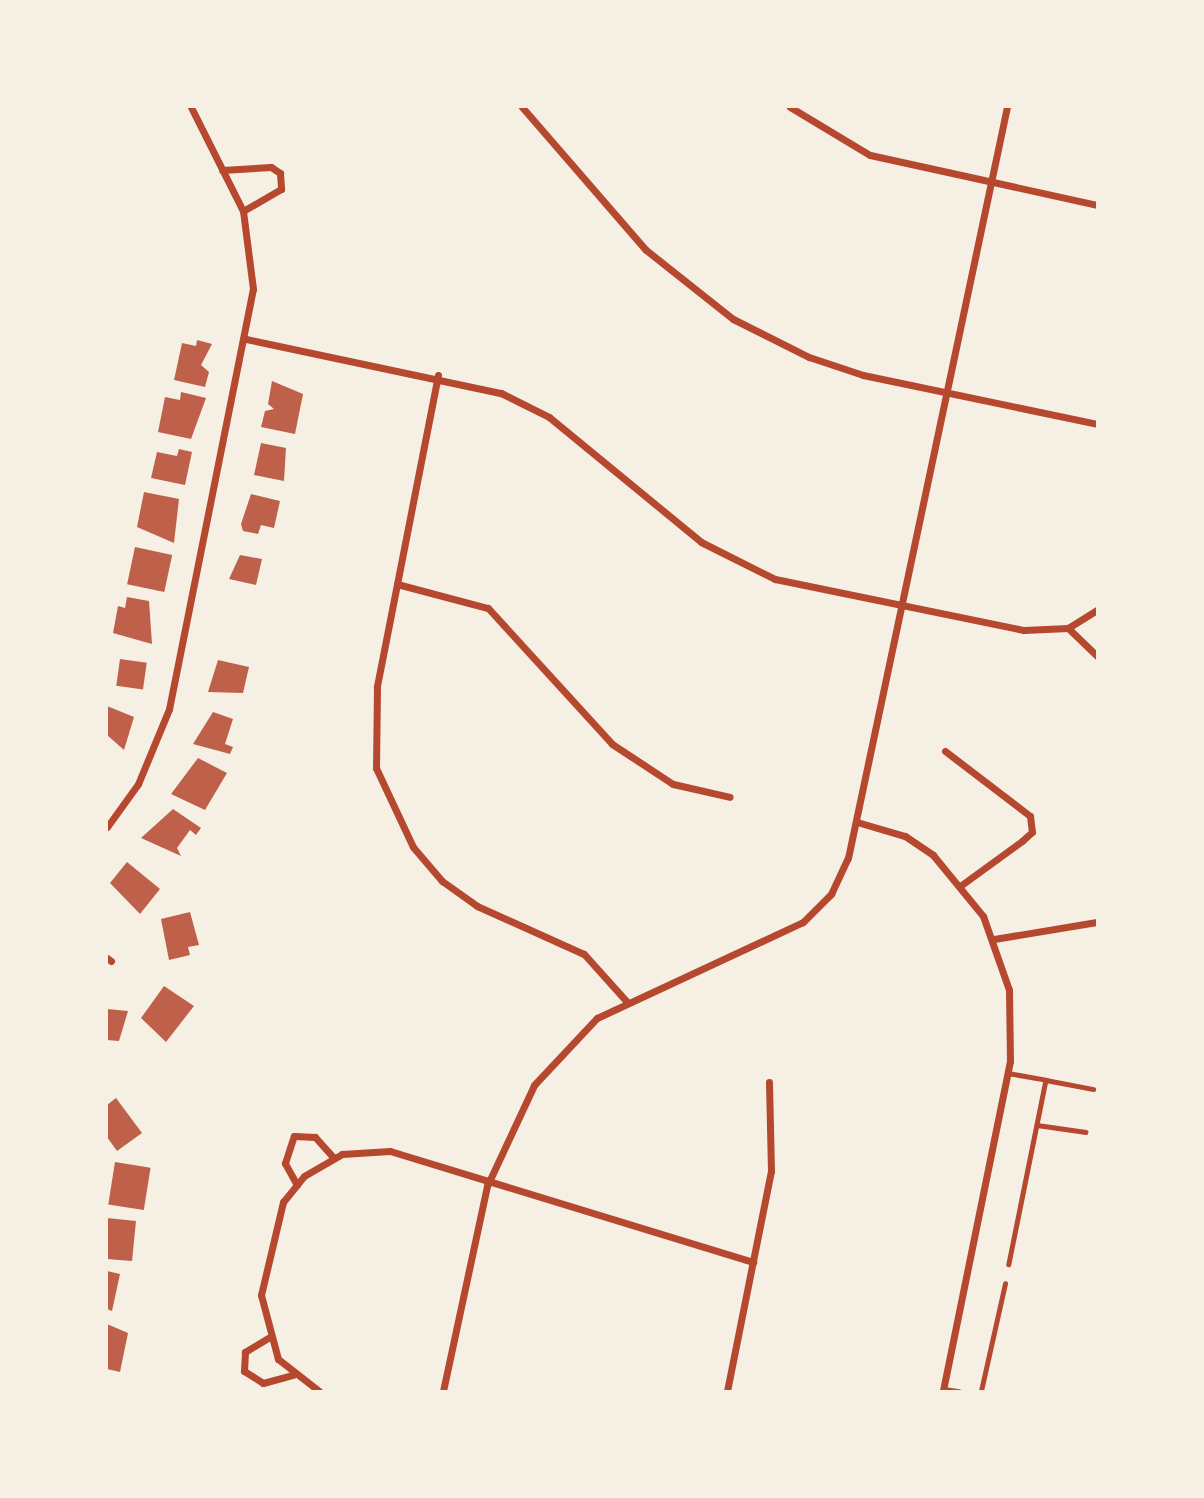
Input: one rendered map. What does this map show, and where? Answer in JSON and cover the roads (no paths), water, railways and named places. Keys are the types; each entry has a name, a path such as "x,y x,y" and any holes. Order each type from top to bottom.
{"street":[{"path":"107,827 138,783 169,709 246,339 253,265 243,211 191,107"},
{"path":"522,107 646,250 733,319 808,357 944,393 1097,424"},
{"path":"790,107 870,155 987,184 1097,205"},
{"path":"443,1391 487,1186 534,1085 597,1018 803,922 831,894 856,822 987,184 1007,107"},
{"path":"222,170 271,167 280,173 281,189 243,211"},
{"path":"246,339 438,375 501,393 549,417 701,542 737,563 775,579 1024,630 1068,628 1097,610"},
{"path":"438,375 373,719 376,768 391,807 443,881 477,906 584,954 628,1003"},
{"path":"397,584 488,608 612,744 673,784 730,797"},
{"path":"1068,628 1097,656"},
{"path":"945,751 1030,816 1032,832 960,886"},
{"path":"856,822 905,836 933,855 960,886 993,939 1009,990 1008,1073 943,1390"},
{"path":"993,939 1097,922"},
{"path":"727,1391 771,1171 769,1082"},
{"path":"297,1185 285,1163 294,1136 315,1137 334,1158"},
{"path":"319,1391 293,1375 268,1338 261,1295 282,1202 297,1185 334,1158 390,1151 487,1186 752,1262"},
{"path":"268,1338 244,1352 244,1371 262,1383 293,1375"}],"lane":[{"path":"1008,1073 1093,1089"},
{"path":"1009,1264 1046,1080"},
{"path":"1037,1125 1086,1132"},
{"path":"981,1391 1005,1284"},
{"path":"943,1390 959,1391"}]}
